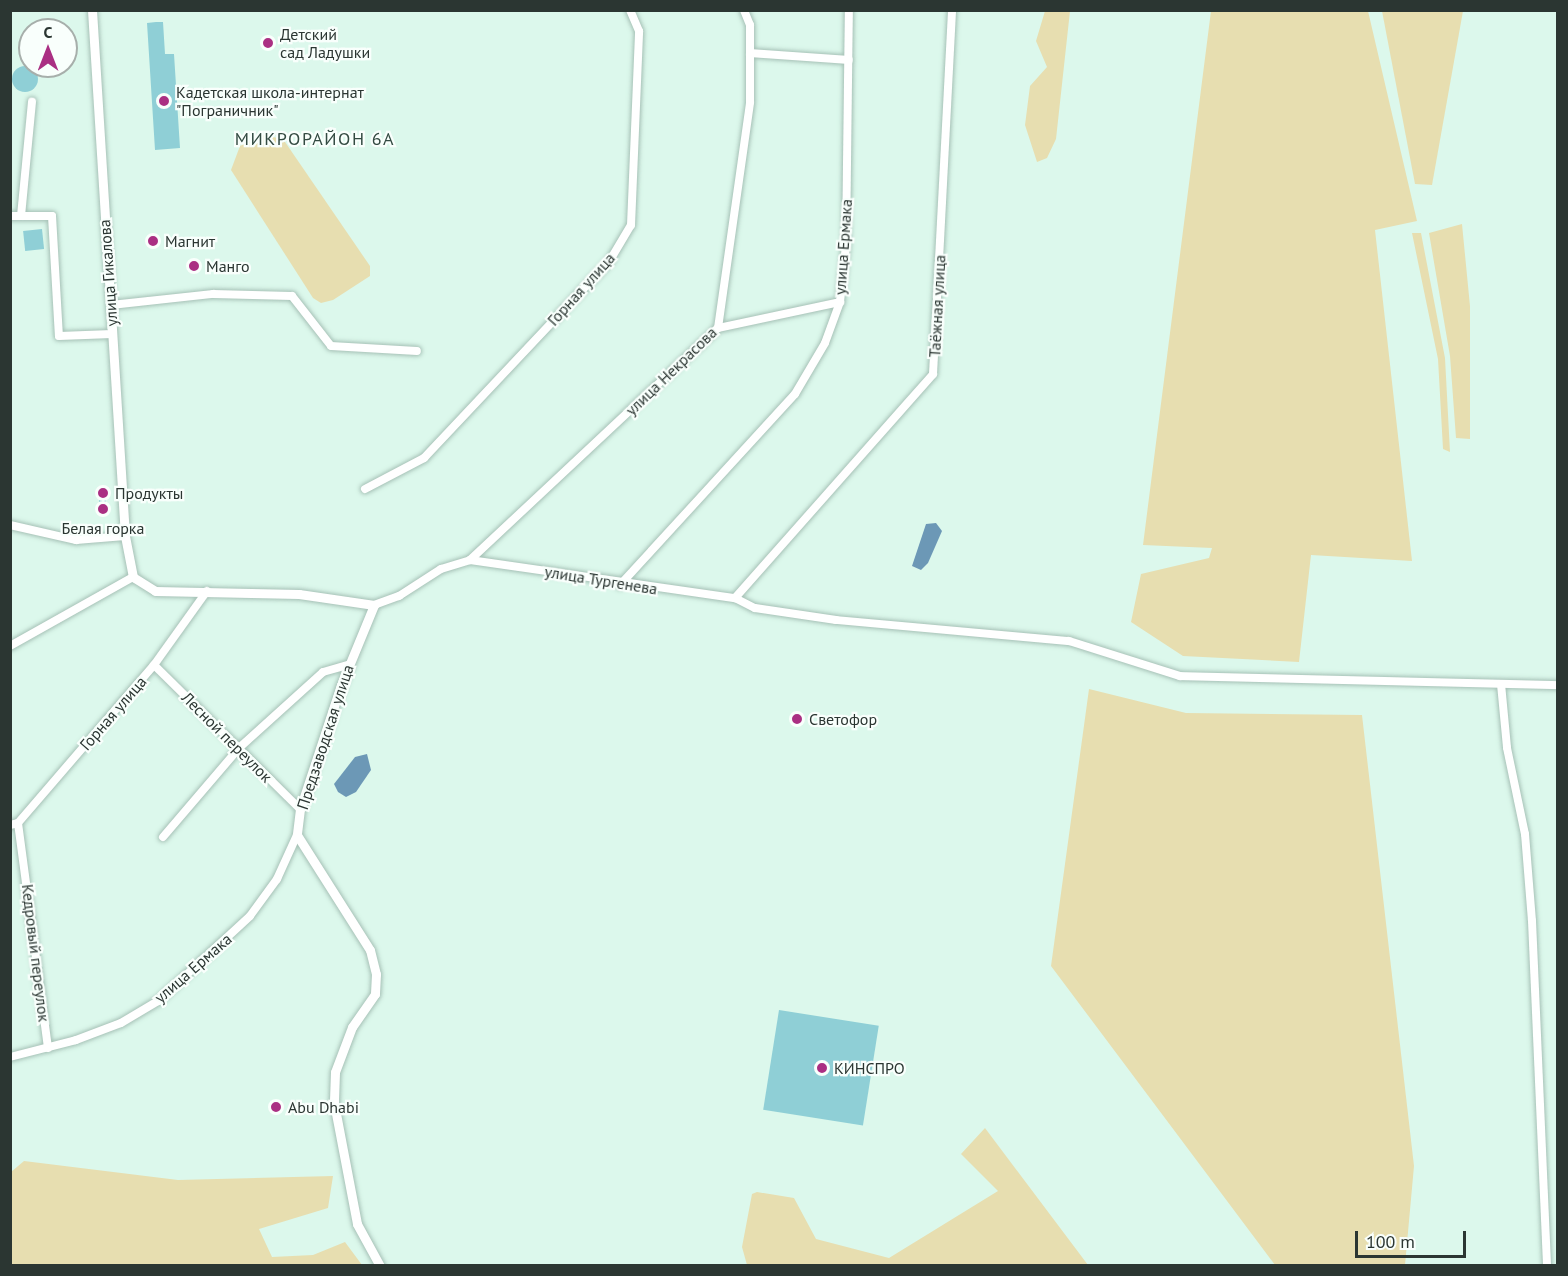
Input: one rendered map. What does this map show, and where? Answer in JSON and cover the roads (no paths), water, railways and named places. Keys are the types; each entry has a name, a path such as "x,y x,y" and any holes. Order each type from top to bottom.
{"main road":[{"name":"улица Гикалова","path":"92,10 125,536 133,577"},
{"path":"133,577 155,591 299,594 374,605"},
{"name":"Предзаводская улица","path":"297,835 300,809 348,665 374,605"},
{"path":"297,835 370,950 376,974 375,994 352,1027 335,1072 334,1103 357,1224 380,1266"}],"street":[{"name":"Горная улица","path":"365,489 424,459 609,262 632,225 639,30 630,10"},
{"name":"улица Некрасова","path":"470,560 718,328 750,102 750,25 744,10"},
{"name":"улица Ермака","path":"620,585 795,394 825,343 840,302 846,245 849,10"},
{"name":"Таёжная улица","path":"735,598 933,374 952,10"},
{"path":"750,53 849,60"},
{"path":"21,216 32,102"},
{"path":"10,216 52,216 59,336 112,334"},
{"path":"111,305 213,294 292,296 331,346 417,351"},
{"path":"718,328 840,302"},
{"path":"10,525 76,540 125,536"},
{"name":"улица Тургенева","path":"374,605 399,596 441,569 470,560 620,585 735,598 755,608 836,620 1069,642 1180,676 1557,686"},
{"path":"10,646 133,577"},
{"name":"Горная улица","path":"14,824 154,665 207,591"},
{"name":"Лесной переулок","path":"154,665 300,809"},
{"path":"163,837 238,748 323,672 348,665"},
{"path":"1501,684 1507,748 1525,834 1532,921 1547,1266"},
{"name":"Кедровый переулок","path":"14,824 48,1048"},
{"name":"улица Ермака","path":"10,1057 48,1048 121,1023 158,1001 250,916 277,879 297,835"}],"water":[{"path":"936,523 942,531 928,563 921,570 912,566 926,524"},
{"path":"367,754 371,770 356,792 346,797 338,792 334,784 355,757"}],"place":[{"name":"Детский сад Ладушки","path":"268,43"},
{"name":"Кадетская школа-интернат \"Пограничник\"","path":"164,101"},
{"name":"Магнит","path":"153,241"},
{"name":"Манго","path":"194,266"},
{"name":"Продукты","path":"103,493"},
{"name":"Белая горка","path":"103,509"},
{"name":"Светофор","path":"797,719"},
{"name":"КИНСПРО","path":"822,1068"},
{"name":"Abu Dhabi","path":"276,1107"}],"district":[{"name":"МИКРОРАЙОН 6А","path":"315,139"}]}
